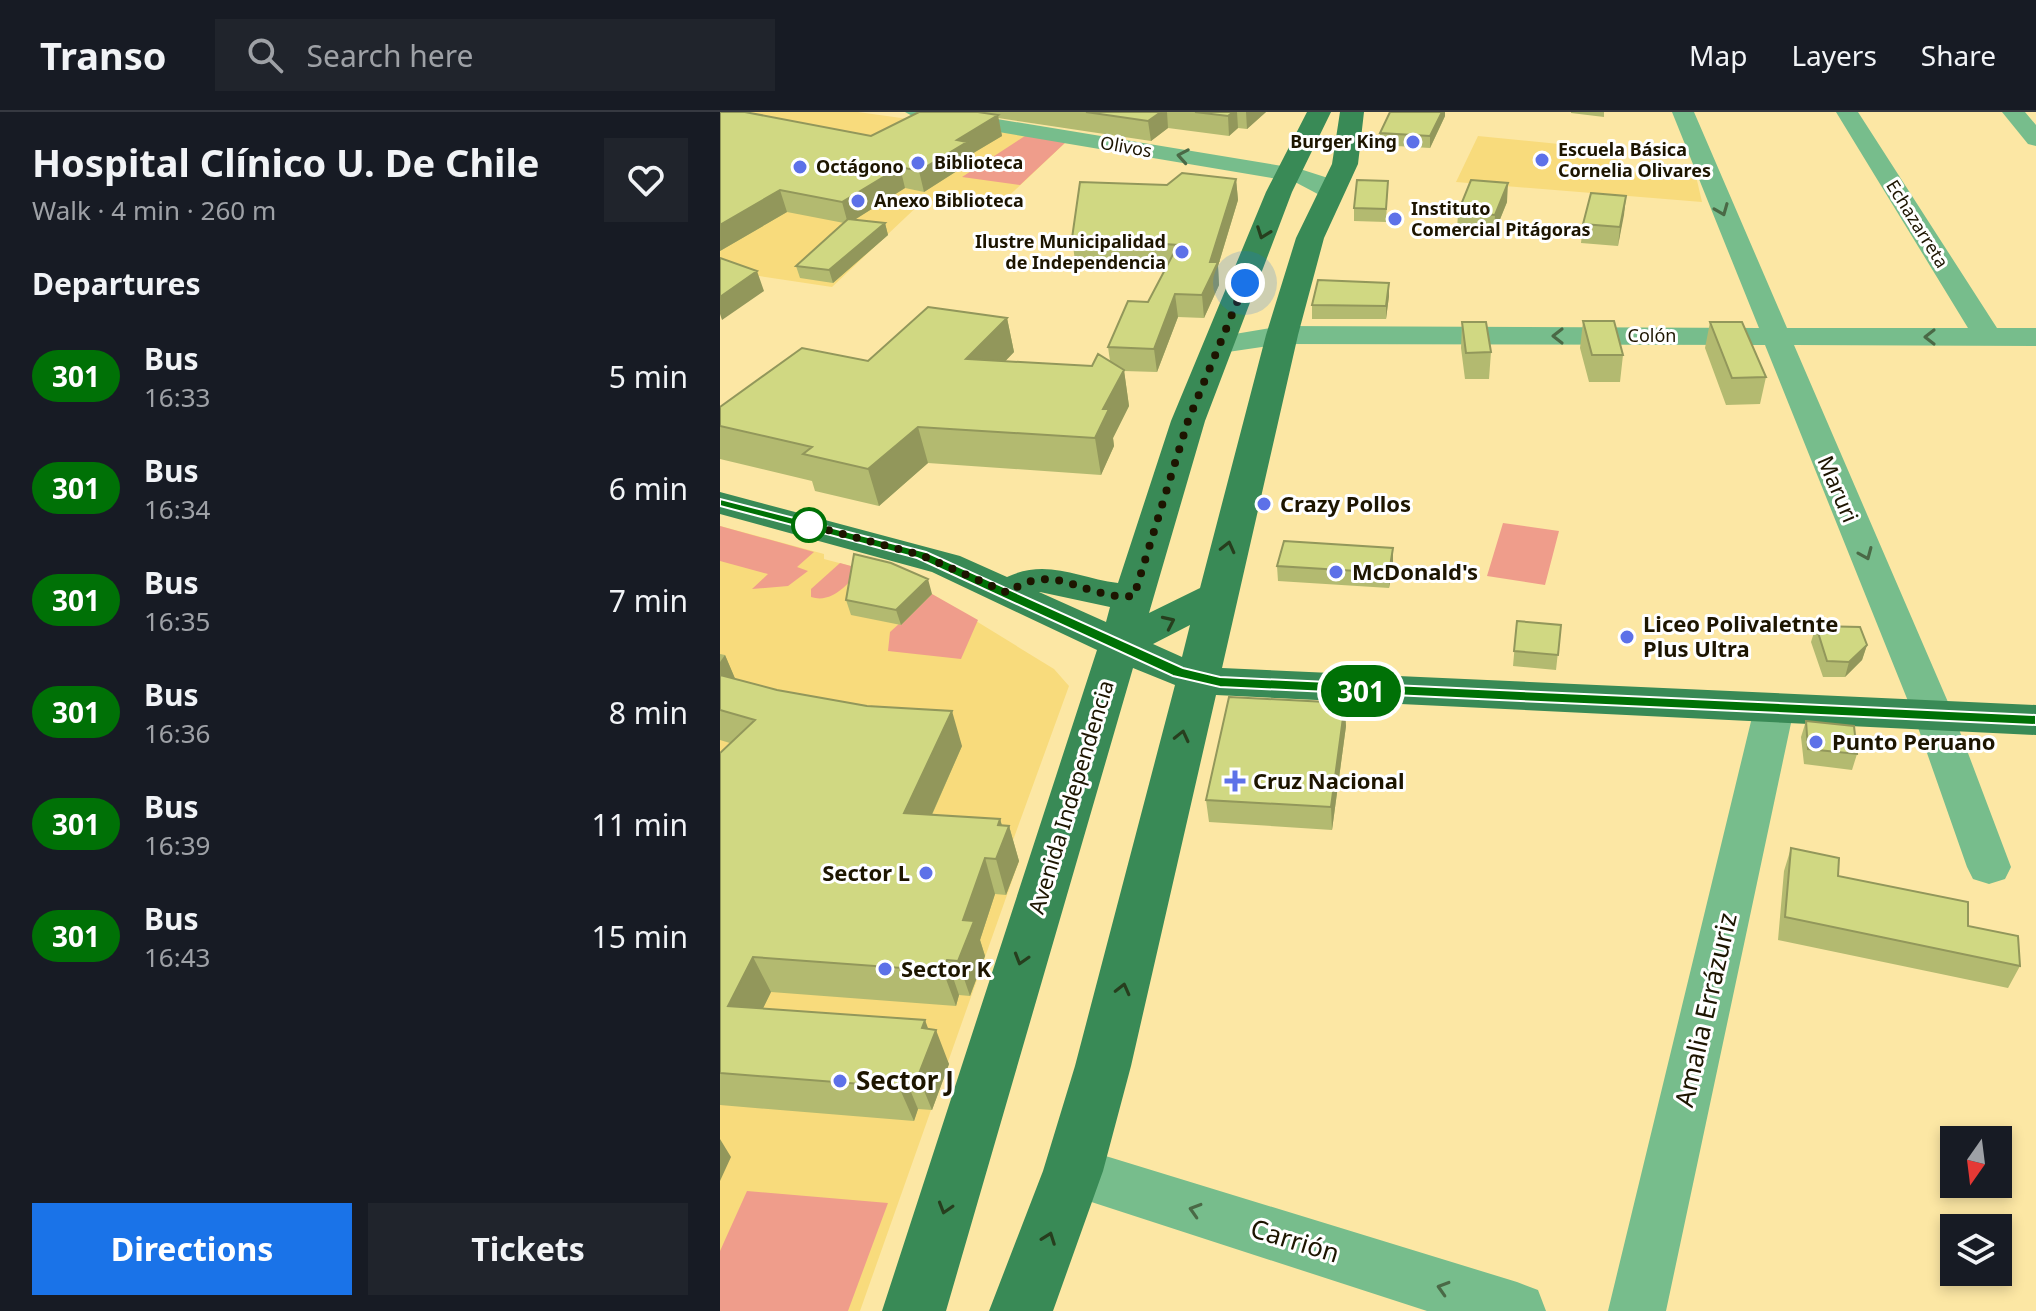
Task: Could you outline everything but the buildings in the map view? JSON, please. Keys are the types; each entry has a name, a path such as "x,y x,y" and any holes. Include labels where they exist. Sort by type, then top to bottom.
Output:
{"main road":[{"name":"Avenida Independencia","path":"914,1311 1188,421 1288,174 1319,112"},
{"path":"1021,1311 1073,1171 1131,959 1196,677 1282,335 1310,238 1348,152 1352,112"},
{"path":"720,503 921,555 1196,677 1337,690 2036,720"},
{"path":"1008,593 1027,581 1044,577 1106,596 1134,596"},
{"path":"1119,644 1178,618 1216,596"}],"street":[{"name":"Olivos","path":"916,112 1288,174 1320,183 1331,194"},
{"name":"Maruri","path":"1683,112 1934,716 1989,867"},
{"name":"Echazarreta","path":"1847,112 1988,337"},
{"path":"2013,112 2036,139"},
{"name":"Colón","path":"1221,344 1282,335 2036,337"},
{"name":"Amalia Errázuriz","path":"1637,1311 1774,709"},
{"name":"Carrión","path":"1073,1171 1517,1311"}],"shaded area":[{"path":"720,112 858,112 1067,141 996,208 924,200 832,287 720,270"},
{"path":"1028,134 1067,141 1020,185 962,177"},
{"name":"Escuela Básica Cornelia Olivares","path":"1478,136 1619,150 1616,170 1696,176 1702,202 1456,182"},
{"path":"1503,523 1559,531 1545,585 1487,576"},
{"path":"720,526 824,554 824,559 896,578 932,594 1054,669 1069,686 1008,854 1019,861 860,1311 720,1311"},
{"path":"720,526 814,552 797,567 808,571 788,586 752,589 768,574 720,561"},
{"path":"840,563 862,569 833,595 811,597 811,589"},
{"path":"932,594 978,620 961,659 888,651 890,632"},
{"path":"747,1191 888,1203 848,1311 720,1311 720,1251"}],"bus line":[{"name":"301","path":"720,503 921,555 985,581 1179,672 1220,682 1337,690 2036,720"}],"place":[{"name":"Burger King","path":"1413,142"},
{"name":"Escuela Básica Cornelia Olivares","path":"1542,160"},
{"name":"Biblioteca","path":"918,163"},
{"name":"Octágono","path":"800,167"},
{"name":"Anexo Biblioteca","path":"858,201"},
{"name":"Instituto Comercial Pitágoras","path":"1395,219"},
{"name":"Ilustre Municipalidad de Independencia","path":"1182,252"},
{"name":"Crazy Pollos","path":"1264,504"},
{"name":"McDonald's","path":"1336,572"},
{"name":"Liceo Polivaletnte Plus Ultra","path":"1627,637"},
{"name":"Punto Peruano","path":"1816,742"},
{"name":"Cruz Nacional","path":"1235,781"},
{"name":"Sector L","path":"926,873"},
{"name":"Sector K","path":"885,969"},
{"name":"Sector J","path":"840,1081"}],"route":[{"path":"809,525 805,524 921,555 1008,593 1027,581 1044,577 1106,596 1134,596 1188,421 1245,283"}]}
